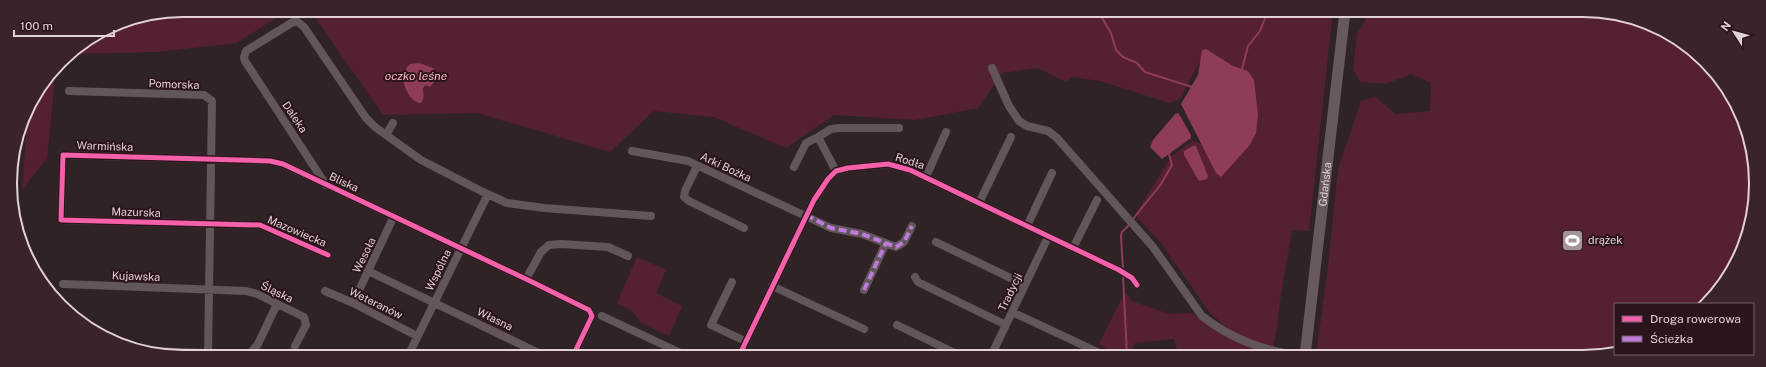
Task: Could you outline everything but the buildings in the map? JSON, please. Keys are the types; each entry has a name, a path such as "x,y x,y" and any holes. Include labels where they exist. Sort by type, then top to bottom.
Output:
{"main road":[{"name":"Gdańska","path":"1306,350 1344,17"}],"street":[{"name":"Daleka","path":"326,185 245,61 245,54 249,48 289,23 293,22 302,24 366,118 386,136"},
{"path":"992,68 1009,106 1019,121 1027,126 1048,131 1057,138 1153,246 1202,316 1211,323 1249,344 1267,350"},
{"name":"Pomorska","path":"70,91 208,96 213,104 208,350"},
{"path":"393,123 386,136 421,160 507,203 525,206 651,216"},
{"path":"794,167 806,144 831,129 899,128"},
{"name":"Rodła","path":"926,177 946,132"},
{"path":"979,204 1011,137"},
{"path":"741,350 806,215 822,186 836,171 818,138"},
{"name":"Arki Bożka","path":"632,152 688,162 806,215 831,228 862,234 886,243"},
{"name":"Warmińska","path":"61,220 63,155 212,159"},
{"name":"Bliska","path":"212,159 270,161 283,164 589,310 592,316 576,350"},
{"path":"300,172 307,168 310,160"},
{"name":"Rodła","path":"836,171 848,168 888,164 898,166 926,177 979,204 1119,270 1132,278 1137,285"},
{"path":"697,166 685,190 684,197 689,201 744,228"},
{"path":"1027,226 1052,173"},
{"name":"Wspólna","path":"411,350 488,194"},
{"path":"1073,248 1097,200"},
{"name":"Wesoła","path":"352,303 394,216"},
{"name":"Mazurska","path":"61,220 210,224"},
{"name":"Mazowiecka","path":"210,224 266,227 328,255"},
{"path":"864,290 886,243 896,247 901,246 912,226"},
{"name":"Tradycji","path":"995,350 1048,237"},
{"path":"936,242 1025,285"},
{"path":"526,279 541,252 549,245 608,247 628,256"},
{"name":"Własna","path":"368,271 533,350"},
{"path":"914,277 918,282 1006,325"},
{"path":"732,282 711,325 745,341"},
{"name":"Kujawska","path":"63,284 209,289"},
{"path":"772,286 864,329"},
{"name":"Śląska","path":"209,289 246,291 304,317 306,320 306,325 295,346"},
{"name":"Weteranów","path":"325,291 417,336"},
{"path":"253,350 258,344 277,304"},
{"path":"1012,312 1093,350"},
{"path":"602,316 674,350"},
{"path":"897,325 949,350"}],"shaded area":[{"path":"173,17 277,17 237,43 157,52 79,54 110,34 151,20"},
{"path":"315,17 1332,17 1309,231 1292,230 1273,347 1238,337 1210,313 1161,243 1135,215 1171,157 1192,141 1200,143 1220,172 1202,58 1179,100 1169,103 1100,81 1071,77 1066,82 1038,68 1002,73 978,108 915,120 834,115 786,148 714,117 654,111 610,152 477,113 383,115"},
{"path":"1367,17 1593,17 1615,20 1636,26 1666,39 1692,58 1715,82 1732,110 1746,151 1749,173 1748,205 1740,237 1727,267 1715,285 1698,303 1614,303 1614,347 1593,350 1318,350 1317,347 1328,266 1338,169 1361,101 1375,97 1396,114 1430,111 1431,83 1411,74 1386,84 1360,82 1353,69 1357,34"},
{"path":"55,77 47,158 22,190 27,129 39,100"},
{"path":"637,257 666,270 656,293 682,306 669,336 641,323 631,310 617,303"},
{"path":"1125,292 1132,301 1169,314 1192,313 1207,324 1248,346 1260,350 1177,350 1174,339 1135,343 1132,350 1110,350 1099,344"}],"water":[{"path":"1206,49 1233,66 1248,71 1254,80 1258,115 1256,133 1249,146 1221,177 1216,173 1181,104 1198,75 1202,50"},
{"name":"oczko leśne","path":"419,63 433,68 438,77 430,87 426,85 423,88 421,103 411,98 403,78 405,70 410,64"},
{"path":"1176,113 1179,114 1191,135 1191,138 1162,159 1150,147 1153,140"},
{"path":"1196,146 1208,176 1207,179 1199,181 1184,155 1184,151"}],"waterway":[{"path":"1102,17 1111,33 1116,50 1123,57 1137,63 1145,72 1192,87"},
{"path":"1242,69 1248,46 1260,31 1266,17"},
{"path":"1133,219 1161,184 1172,165 1169,154"},
{"path":"1123,269 1121,236 1122,232 1129,225"},
{"path":"1123,276 1127,350"}],"marked path":[{"path":"806,215 831,228 862,234 896,247 904,242 912,226"},
{"path":"864,290 886,243"}],"cycle path":[{"path":"328,255 260,225 61,220 63,155 270,161 283,164 589,310 592,316 576,350"},
{"path":"742,350 814,200 828,179 836,171 848,168 888,164 910,170 1119,270 1132,278 1137,285"}],"place":[{"name":"drążek","path":"1573,240"}]}
